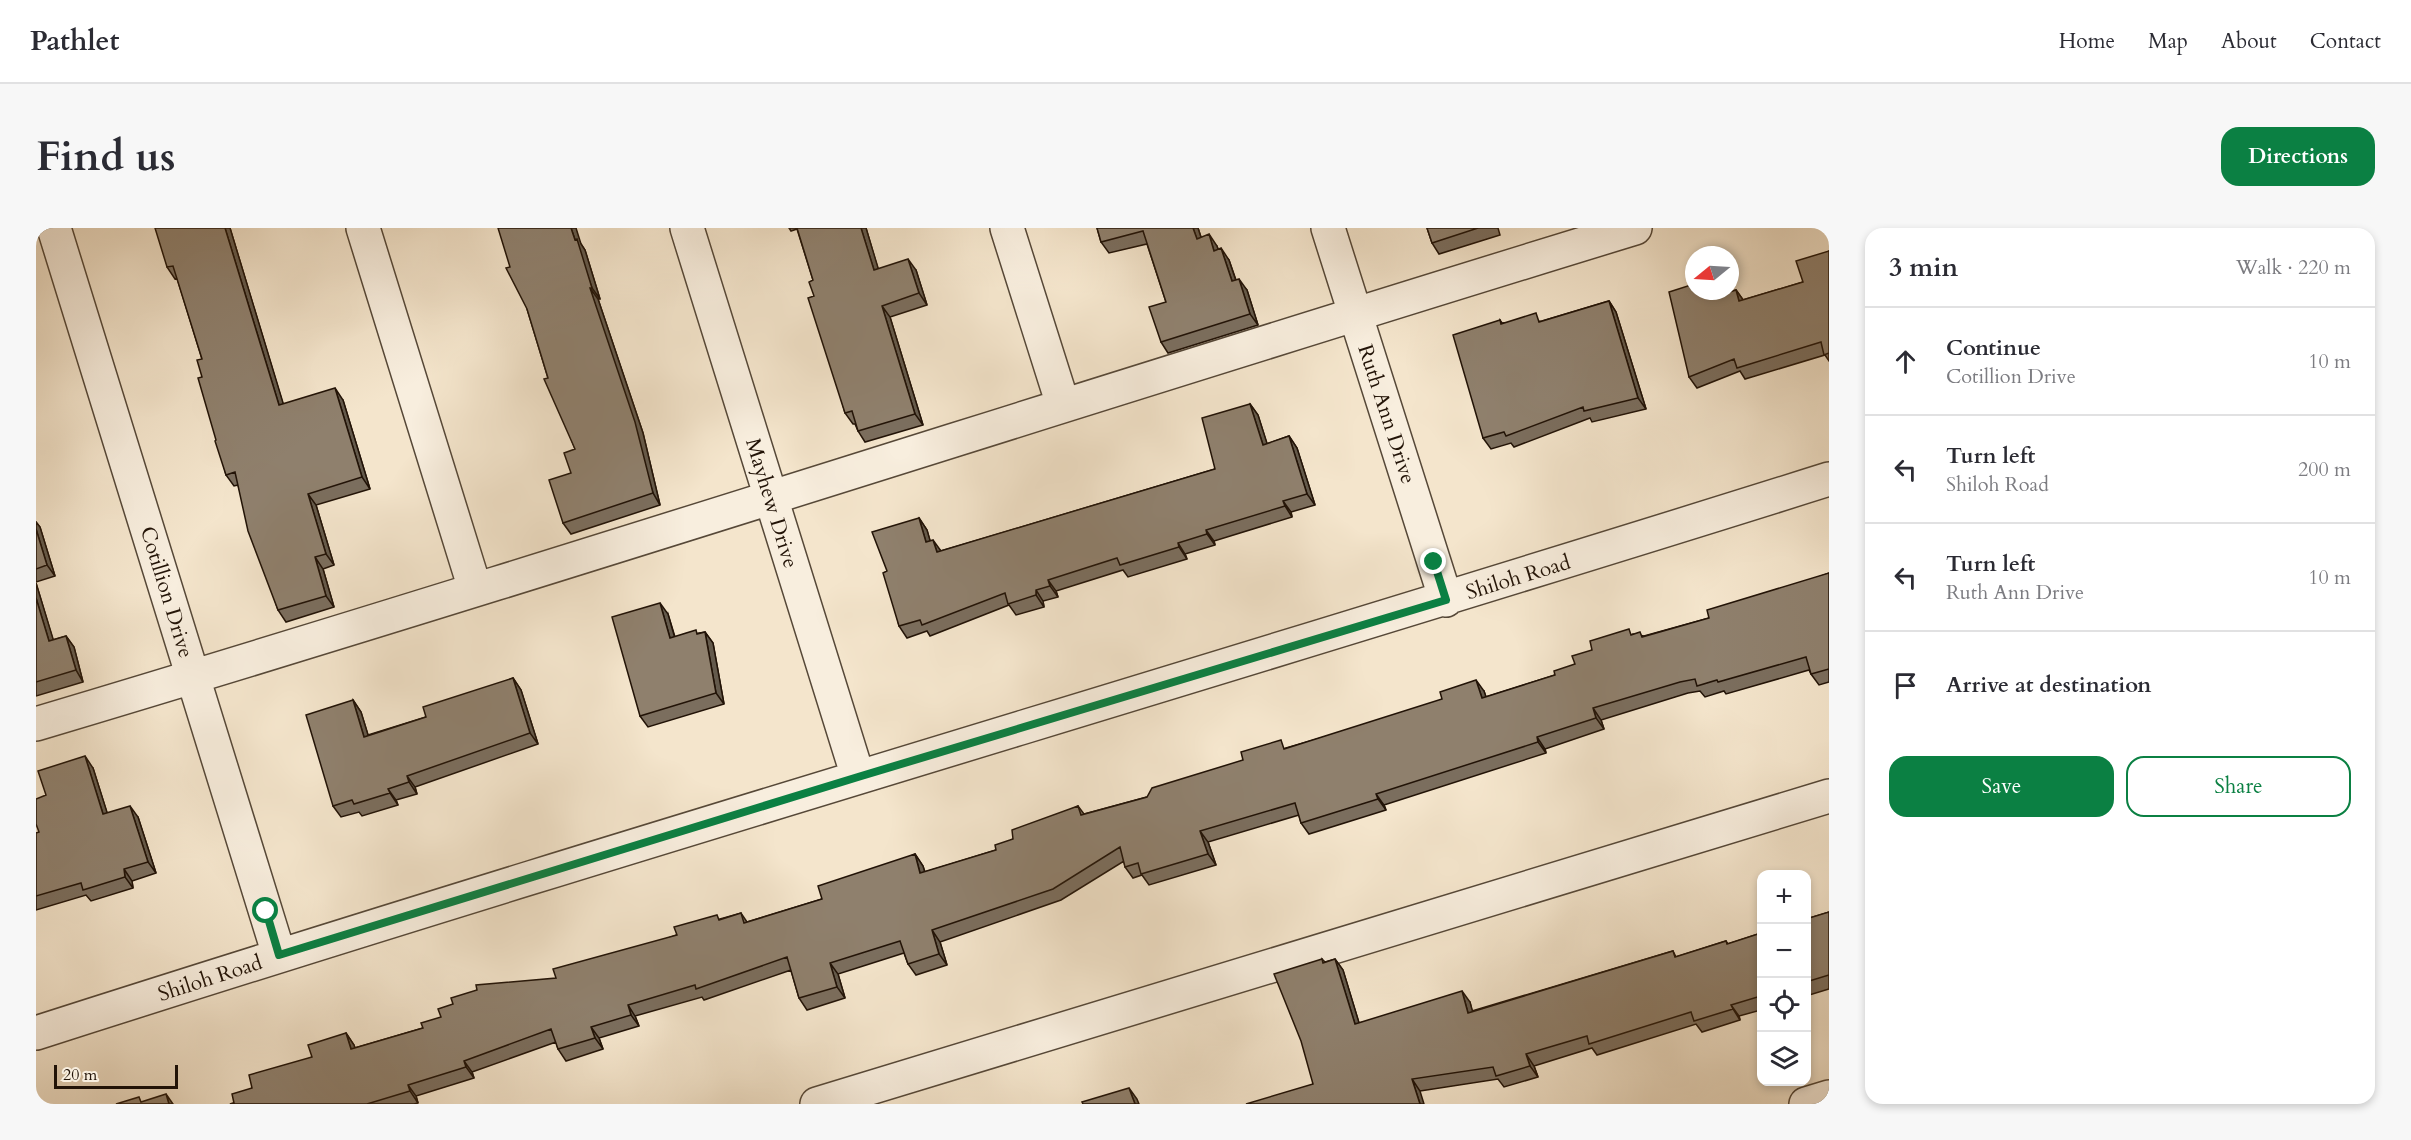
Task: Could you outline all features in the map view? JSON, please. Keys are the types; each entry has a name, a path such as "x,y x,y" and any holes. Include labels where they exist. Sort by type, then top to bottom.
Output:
{"street":[{"name":"Cotillion Drive","path":"54,228 279,955"},
{"path":"363,228 475,589"},
{"name":"Mayhew Drive","path":"687,228 858,777"},
{"path":"1007,228 1063,405"},
{"name":"Ruth Ann Drive","path":"1328,228 1446,600"},
{"path":"36,724 771,499 1063,405 1635,228"},
{"name":"Shiloh Road","path":"36,1033 279,955 1446,600 1829,479"},
{"path":"818,1104 1829,796"},
{"path":"1806,1104 1829,1097"}],"building":[{"path":"155,228 225,228 279,405 335,388 362,477 308,494 326,554 315,557 326,596 278,610 248,531 235,472 226,475 215,441 198,378 202,377 197,360 202,359 173,266 167,267"},
{"path":"498,228 571,228 575,240 577,239 592,288 590,288 635,422 653,493 563,523 549,480 571,473 564,453 575,449 544,379 548,378 527,309 506,268 510,267"},
{"path":"797,228 861,228 874,270 908,259 919,293 882,306 915,414 858,431 852,411 845,413 808,298 814,296 809,282 813,280"},
{"path":"1097,228 1193,228 1197,239 1209,234 1214,251 1221,248 1232,281 1239,279 1250,314 1161,342 1149,307 1166,302 1143,231 1101,242"},
{"path":"1427,228 1478,228 1432,243"},
{"path":"1829,251 1829,353 1824,355 1821,342 1737,368 1734,359 1689,377 1669,292 1685,287 1685,300 1739,301 1803,282 1796,261"},
{"path":"1609,301 1638,398 1584,411 1583,407 1506,436 1504,432 1483,438 1453,335 1500,320 1501,324 1536,313 1539,322"},
{"path":"1250,404 1263,445 1289,436 1307,494 1283,501 1285,506 1206,530 1207,534 1178,543 1179,547 1120,565 1117,558 1048,580 1050,586 1036,590 1036,595 1008,604 1005,593 922,625 920,620 899,626 883,573 887,571 872,532 919,518 926,542 933,540 937,552 1215,469 1202,418"},
{"path":"36,529 47,565 36,569"},
{"path":"1829,573 1829,669 1811,674 1806,657 1718,682 1717,680 1697,686 1695,679 1680,682 1593,708 1596,718 1537,737 1538,742 1376,794 1378,799 1301,823 1295,803 1200,831 1208,854 1141,874 1138,863 1125,867 1120,847 1053,889 932,930 939,954 908,964 900,941 830,963 837,987 799,998 787,957 696,989 695,985 628,1005 631,1015 591,1027 595,1038 558,1049 551,1029 464,1061 466,1067 408,1085 410,1091 367,1104 230,1104 234,1103 232,1094 252,1088 249,1075 312,1057 308,1045 346,1033 351,1049 423,1028 421,1023 441,1017 438,1009 453,1004 451,998 477,990 476,985 556,978 553,969 677,935 674,927 717,915 719,920 741,913 744,923 822,899 818,886 915,854 920,873 996,850 995,845 1013,839 1012,830 1078,806 1081,815 1147,797 1152,788 1243,760 1241,752 1281,740 1284,749 1442,699 1440,692 1476,680 1482,698 1555,675 1554,671 1575,664 1572,656 1592,650 1590,641 1629,629 1631,635 1640,632 1642,637 1709,618 1707,610"},
{"path":"36,598 49,641 66,636 76,670 36,682"},
{"path":"660,603 670,638 696,630 697,634 705,632 716,693 640,716 612,617"},
{"path":"513,678 530,733 407,776 409,782 388,789 390,793 354,804 352,800 333,806 306,715 353,700 364,737 426,717 423,707"},
{"path":"85,756 103,814 130,806 148,862 124,869 125,877 83,890 81,883 36,896 36,833 39,832 36,824 36,799 46,795 38,771"},
{"path":"1829,912 1829,975 1811,980 1811,924 1811,917"},
{"path":"1757,934 1757,997 1731,1005 1733,1009 1694,1021 1691,1012 1589,1044 1587,1036 1526,1054 1530,1066 1496,1076 1493,1067 1412,1079 1420,1104 1246,1104 1313,1084 1301,1041 1274,974 1322,959 1323,963 1335,959 1355,1024 1462,991 1468,1013 1673,951 1675,957 1726,941 1727,944"},
{"path":"1129,1088 1135,1104 1083,1104 1082,1102"},
{"path":"166,1094 169,1104 116,1104 139,1097 141,1102"}],"route":[{"path":"266,911 279,955 1446,600 1434,562"}]}
